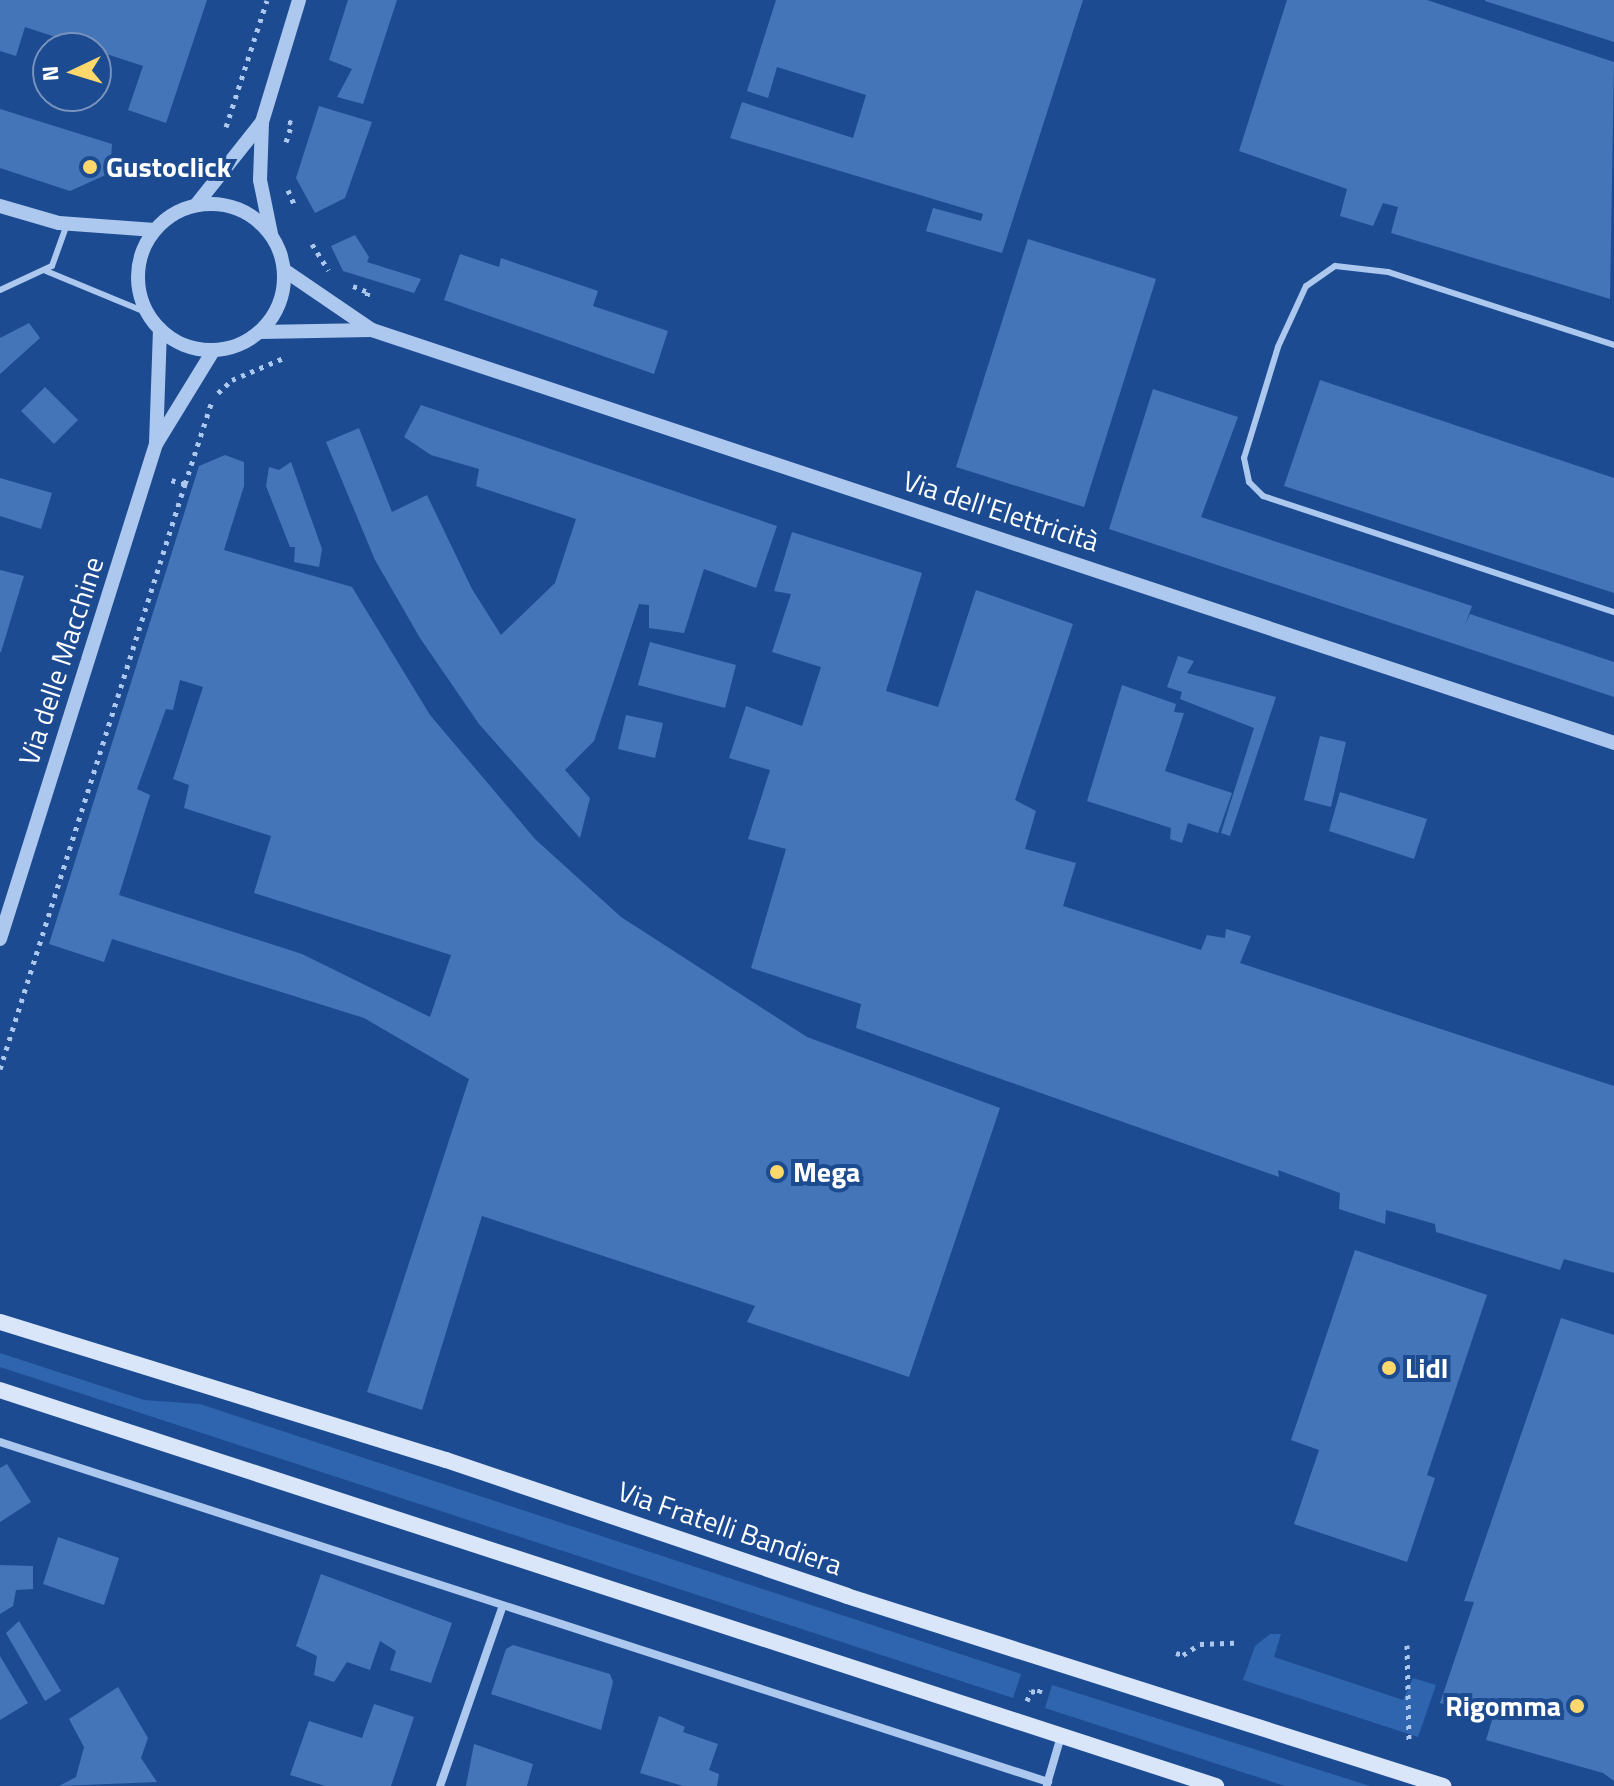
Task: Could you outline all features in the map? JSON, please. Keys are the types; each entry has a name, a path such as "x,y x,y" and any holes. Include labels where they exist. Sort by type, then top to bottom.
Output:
{"main road":[{"name":"Via Fratelli Bandiera","path":"0,1322 446,1460 847,1596 1443,1786"},
{"path":"0,1390 1216,1786"}],"street":[{"path":"271,235 235,207 196,205 178,211 155,230 140,255 137,279 148,313 160,329 191,349 213,351 235,348 260,332 281,302 284,270 271,235 260,180 262,122 299,0"},
{"path":"196,205 262,122"},
{"path":"0,206 67,224 155,230"},
{"name":"Via dell'Elettricità","path":"284,270 372,330 1614,743"},
{"name":"Via delle Macchine","path":"156,444 160,329"},
{"name":"Via dell'Elettricità","path":"260,332 372,330"},
{"name":"Via delle Macchine","path":"0,939 156,444 213,351"},
{"path":"0,1442 1047,1784 1062,1735"},
{"path":"440,1786 502,1608"}],"lane":[{"path":"0,290 46,271 55,261 67,224"},
{"path":"1614,345 1388,272 1335,266 1306,286 1278,347 1244,458 1249,482 1263,496 1614,612"},
{"path":"46,271 148,313"}],"path":[{"path":"223,133 267,0"},
{"path":"161,172 184,174 202,163"},
{"path":"0,1069 207,413 221,389 291,355"},
{"path":"166,479 185,484"},
{"path":"1176,1653 1183,1655 1200,1644 1234,1643"},
{"path":"1407,1645 1409,1740"},
{"path":"1027,1702 1031,1691 1039,1693 1044,1679"}],"shaded area":[{"path":"0,1353 144,1400 200,1404 1021,1674 1013,1698 0,1367"},
{"path":"1270,1634 1281,1634 1274,1657 1403,1700 1413,1678 1436,1685 1418,1737 1243,1680 1255,1646"},
{"path":"1052,1685 1370,1786 1285,1786 1045,1708"}],"building":[{"path":"0,0 207,0 166,123 128,110 143,66 112,56 112,32 40,32 25,27 16,56 0,51"},
{"path":"348,0 397,0 363,104 337,97 352,69 329,60"},
{"path":"776,0 1083,0 1002,253 926,231 933,208 981,221 983,214 730,138 742,102 853,138 866,95 777,67 768,98 747,91"},
{"path":"1287,0 1427,0 1614,62 1610,299 1391,233 1398,207 1383,203 1373,226 1340,216 1347,189 1239,151"},
{"path":"1614,0 1614,42 1485,1"},
{"path":"319,106 372,122 345,198 315,213 296,178"},
{"path":"0,109 112,144 110,173 70,191 0,168"},
{"path":"355,235 369,257 367,262 421,279 414,293 343,271 331,246"},
{"path":"1028,239 1156,279 1084,507 956,467"},
{"path":"460,254 499,267 501,258 598,291 593,306 668,331 654,374 444,300"},
{"path":"29,323 40,338 0,374 0,338"},
{"path":"1320,380 1614,478 1614,593 1284,486"},
{"path":"45,387 78,420 54,444 21,411"},
{"path":"1153,389 1238,417 1201,517 1472,606 1465,625 1470,614 1614,662 1614,697 1109,529"},
{"path":"421,405 777,526 756,588 704,569 684,633 649,628 649,605 639,604 594,741 565,770 590,798 580,838 479,724 420,638 375,560 326,442 359,428 392,512 427,495 472,589 501,635 555,583 576,519 476,486 479,469 431,455 404,437"},
{"path":"225,455 244,462 244,486 224,550 352,587 430,715 535,839 621,917 807,1037 1000,1108 909,1377 747,1322 755,1306 482,1216 422,1410 367,1392 469,1079 364,1018 112,939 104,962 49,944 199,466","holes":["180,680 203,687 173,779 189,785 184,808 271,836 254,893 451,955 430,1017 302,954 119,895 150,795 137,789 166,709 173,710"]},
{"path":"291,462 322,549 319,567 294,562 295,547 290,547 266,486 269,467 279,470"},
{"path":"0,478 52,493 41,529 0,516"},
{"path":"792,532 922,573 886,691 938,707 976,590 1073,624 1015,800 1036,811 1025,849 1076,863 1063,906 1201,950 1207,935 1225,938 1226,929 1251,936 1240,963 1614,1086 1614,1273 1564,1259 1560,1270 1436,1232 1435,1224 1386,1210 1385,1224 1339,1209 1340,1193 1278,1170 1279,1177 856,1028 861,1004 751,968 786,849 748,839 770,770 729,758 746,706 802,726 821,667 772,652 791,594 774,591"},
{"path":"0,570 24,576 1,652 0,652"},
{"path":"650,642 736,665 725,708 638,685"},
{"path":"1178,656 1194,661 1187,673 1276,697 1230,836 1221,833 1254,728 1180,699 1182,692 1167,687"},
{"path":"1122,685 1176,704 1174,712 1184,713 1165,771 1232,793 1218,833 1188,823 1182,843 1170,839 1171,828 1087,801"},
{"path":"626,715 663,723 655,758 618,749"},
{"path":"1320,736 1346,742 1331,807 1304,800"},
{"path":"1340,792 1427,819 1414,859 1329,831"},
{"name":"Lidl","path":"1355,1250 1487,1295 1427,1475 1435,1478 1407,1562 1294,1524 1319,1450 1291,1440"},
{"path":"1561,1318 1614,1335 1614,1781 1603,1773 1486,1740 1492,1720 1440,1703 1474,1602 1464,1601"},
{"path":"7,1464 31,1502 0,1522 0,1468"},
{"path":"58,1537 119,1558 104,1605 43,1584"},
{"path":"0,1565 33,1566 33,1589 16,1590 13,1606 0,1614"},
{"path":"321,1574 452,1623 431,1683 390,1670 396,1651 380,1641 370,1670 347,1662 334,1682 314,1675 317,1656 296,1646"},
{"path":"19,1621 61,1691 45,1701 6,1633"},
{"path":"513,1645 610,1674 613,1682 601,1730 491,1694 506,1649"},
{"path":"0,1656 28,1703 0,1720"},
{"path":"118,1687 148,1738 141,1758 157,1782 59,1786 76,1777 84,1747 69,1719"},
{"path":"374,1704 414,1717 391,1786 325,1786 290,1775 309,1721 362,1738"},
{"path":"659,1716 685,1727 683,1732 718,1744 709,1770 719,1774 717,1786 683,1786 640,1773"},
{"path":"474,1744 533,1764 527,1786 466,1786"}],"place":[{"name":"Gustoclick","path":"90,167"},
{"name":"Mega","path":"777,1172"},
{"name":"Lidl","path":"1389,1368"},
{"name":"Rigomma","path":"1577,1706"}]}
